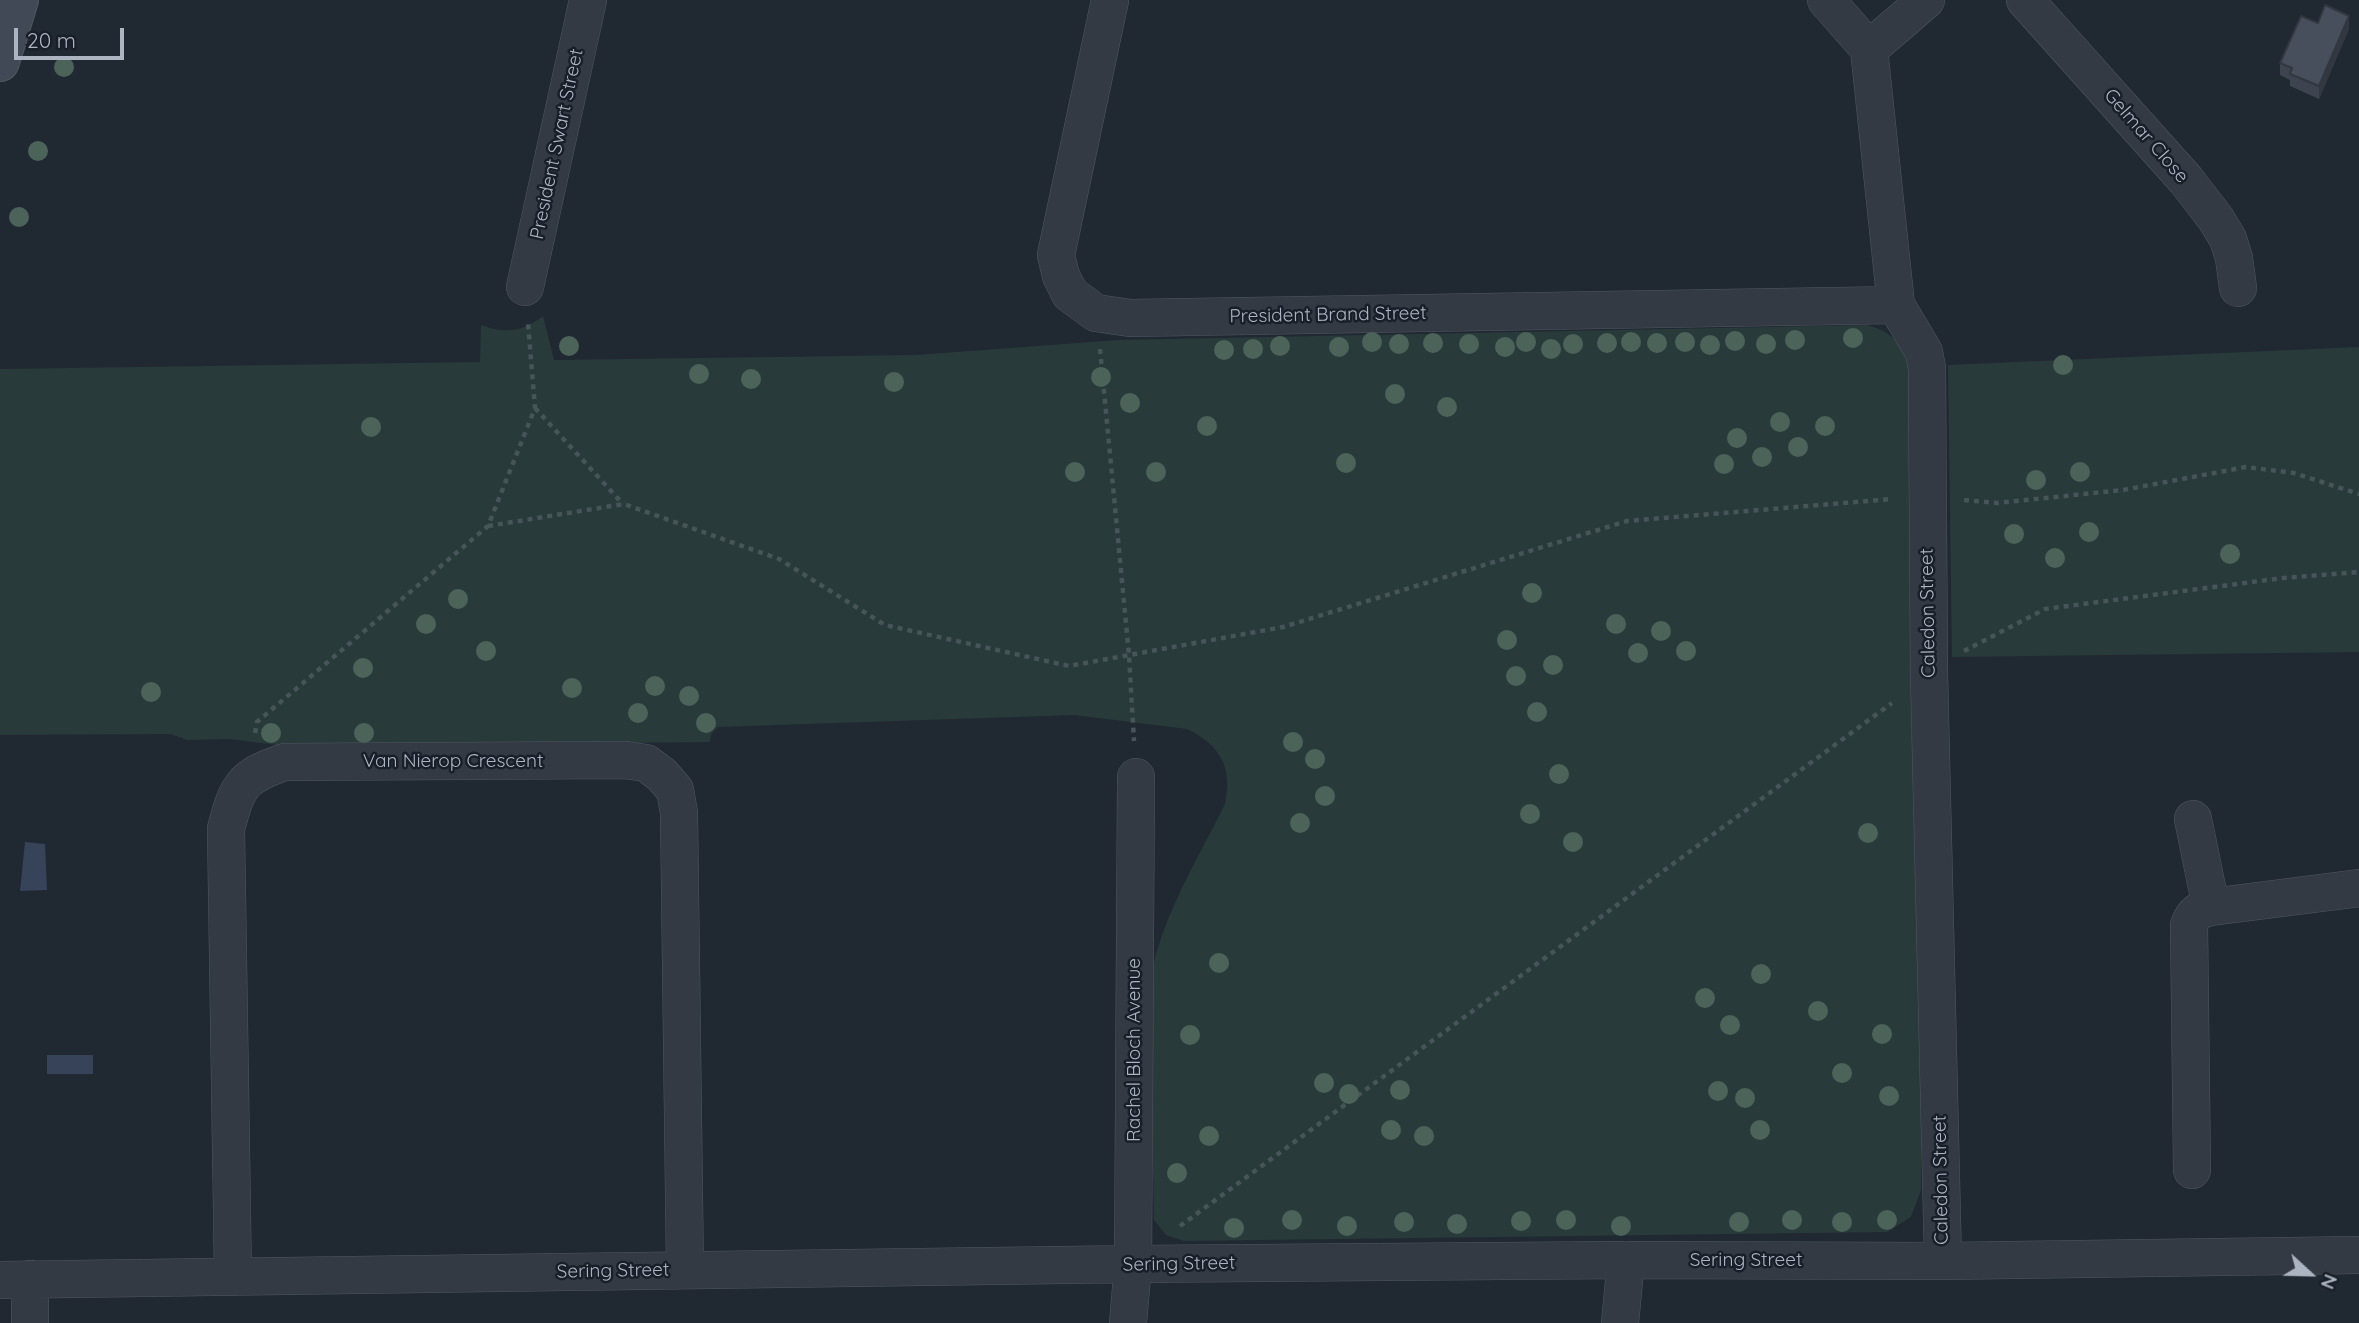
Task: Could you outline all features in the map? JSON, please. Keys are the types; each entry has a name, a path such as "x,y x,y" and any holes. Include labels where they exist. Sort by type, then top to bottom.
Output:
{"street":[{"path":"0,62 19,0"},
{"name":"President Swart Street","path":"525,287 588,0"},
{"path":"1096,313 1070,294 1061,276 1056,255 1110,0"},
{"path":"1826,0 1869,49 1926,0"},
{"name":"Gelmar Close","path":"2025,0 2186,180 2216,219 2231,248 2238,288"},
{"name":"Caledon Street","path":"1869,49 1896,305 1924,352 1927,368 1929,671 1943,1261"},
{"name":"President Brand Street","path":"1096,313 1130,318 1896,305"},
{"name":"Van Nierop Crescent","path":"245,780 263,769 285,762 625,760 646,763 663,775 675,790 679,813 685,1270"},
{"name":"Rachel Bloch Avenue","path":"1128,1323 1133,1264 1136,778"},
{"path":"233,1277 226,829 233,801 245,780"},
{"path":"2193,819 2211,907"},
{"path":"2192,1170 2189,925 2193,916 2199,910 2211,907 2359,888"},
{"name":"Sering Street","path":"15,1280 1133,1264 1626,1260 1943,1261 2359,1255"},
{"path":"1620,1323 1626,1260"},
{"path":"15,1280 30,1323"}],"path":[{"path":"245,780 257,722 488,526 535,408 525,287"},
{"path":"1096,313 1129,655 1136,778"},
{"path":"535,408 624,504 779,559 885,625 1069,666 1283,627 1627,521 1927,496 1997,503 2123,490 2246,467 2294,473 2359,494"},
{"path":"488,526 624,504"},
{"path":"1133,1264 1185,1222 1894,702 1929,671 2045,608 2283,578 2359,572"}],"shaded area":[{"path":"543,316 554,360 916,355 1118,340 1867,325 1890,335 1904,353 1909,370 1921,1017 1921,1190 1911,1217 1887,1232 1184,1241 1166,1235 1154,1220 1149,988 1169,916 1225,804 1227,791 1225,768 1216,750 1187,729 1074,715 718,727 711,734 710,742 292,747 230,739 187,740 171,734 0,735 0,369 480,362 481,325 498,330 513,330"},
{"path":"2359,347 2359,652 1952,657 1948,365"}],"water":[{"path":"25,842 45,844 47,890 20,891"},
{"path":"47,1055 93,1055 93,1074 47,1074"}],"building":[{"path":"2325,5 2349,16 2319,86 2290,74 2292,68 2280,63 2301,16 2318,23"}]}
